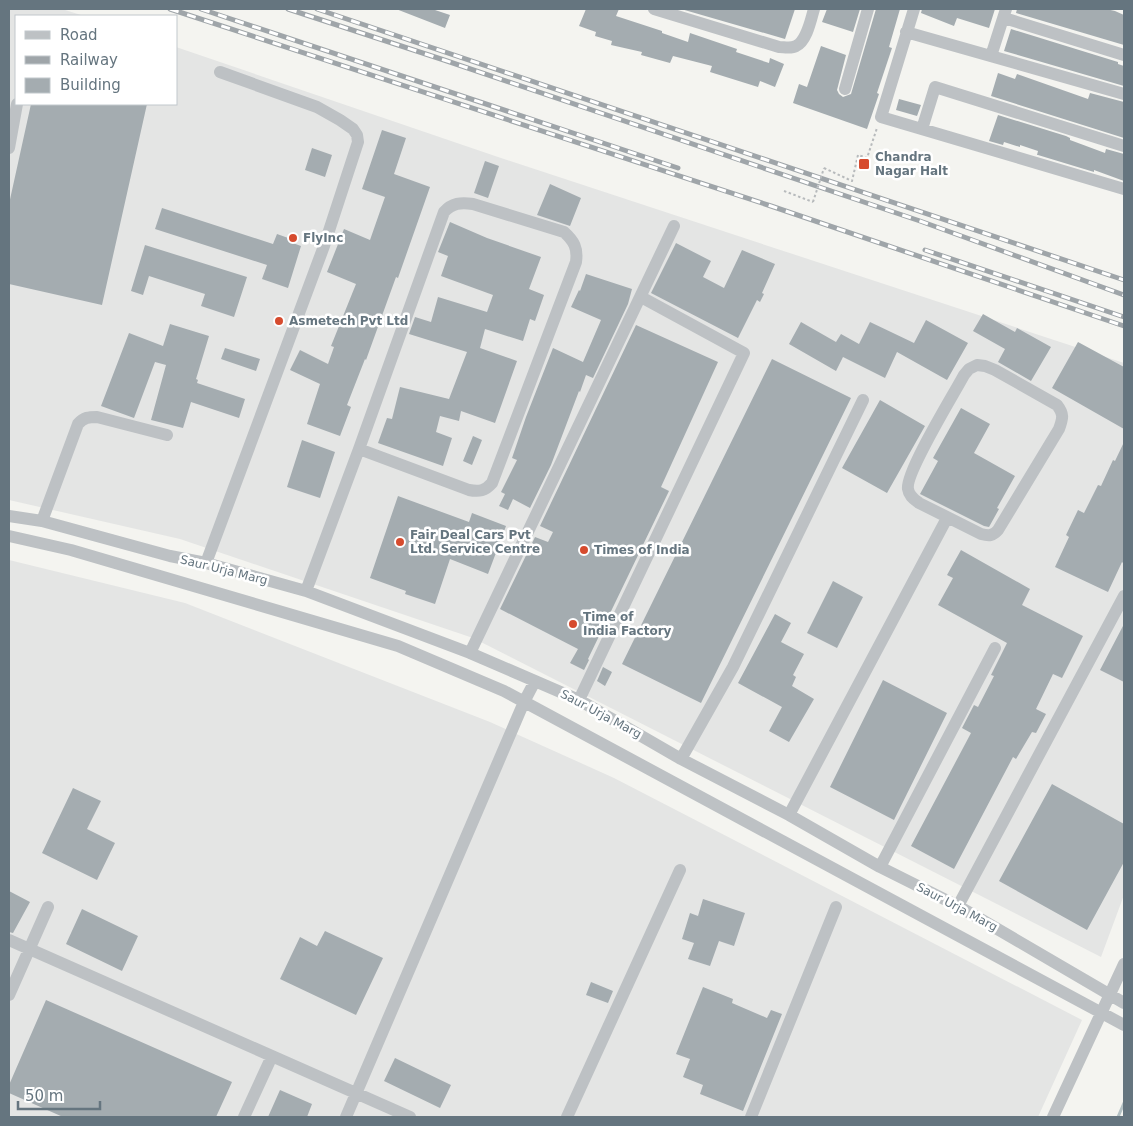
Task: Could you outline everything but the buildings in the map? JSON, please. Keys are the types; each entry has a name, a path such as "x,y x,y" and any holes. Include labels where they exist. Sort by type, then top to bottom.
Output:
{"street":[{"path":"654,9 787,48 796,46 801,42 811,10"},
{"path":"845,89 868,9"},
{"path":"914,9 880,117 1124,189"},
{"path":"991,56 1005,14 1124,55"},
{"path":"906,32 1124,94"},
{"path":"206,563 324,246 358,142 357,135 353,129 317,107 220,72"},
{"path":"922,129 935,87 1124,146"},
{"path":"9,148 17,105"},
{"path":"306,591 444,212 449,207 464,203 473,204 564,232 572,239 577,254 576,262 492,483 486,489 477,492 469,490 359,449"},
{"path":"470,652 674,226"},
{"path":"579,700 744,353 641,297"},
{"path":"977,365 990,368 1057,405 1062,412 1063,418 1059,429 998,530 989,536 947,518 912,497 908,491 908,483 918,458 969,369 977,365"},
{"path":"681,759 733,667 863,400"},
{"path":"42,521 78,424 82,419 87,417 97,418 167,435"},
{"name":"Saur Urja Marg","path":"9,516 42,521 306,591 470,652 579,700 681,759 789,815 880,867 958,906 1124,1003"},
{"path":"789,815 947,518"},
{"name":"Saur Urja Marg","path":"9,536 71,550 398,646 504,691 1124,1025"},
{"path":"958,906 1124,596"},
{"path":"880,867 995,648"},
{"path":"346,1117 524,702 535,681"},
{"path":"568,1117 680,870"},
{"path":"9,995 48,907"},
{"path":"751,1117 836,907"},
{"path":"9,940 410,1117"},
{"path":"1053,1117 1124,964"},
{"path":"244,1117 272,1056"}],"path":[{"path":"784,191 813,202 824,168 852,181 858,154 867,158 880,117"}],"shaded area":[{"path":"9,9 62,9 81,15 15,15 15,105 178,105 178,48 498,157 1124,363 1124,895 1101,957 473,638 180,539 9,500"},
{"path":"9,560 185,603 490,722 614,778 1082,1020 1038,1117 9,1117"}],"waterway":[{"path":"1118,1117 1124,1103"}],"railway":[{"path":"170,9 771,206 1124,326"},
{"path":"201,9 678,168"},
{"path":"288,9 920,221 1124,295"},
{"path":"317,9 1124,280"},
{"path":"925,250 1124,317"}],"place":[{"name":"Chandra Nagar Halt","path":"864,164"},
{"name":"FlyInc","path":"293,238"},
{"name":"Asmetech Pvt Ltd","path":"279,321"},
{"name":"Fair Deal Cars Pvt Ltd. Service Centre","path":"400,542"},
{"name":"Times of India","path":"584,550"},
{"name":"Time of India Factory","path":"573,624"}]}
